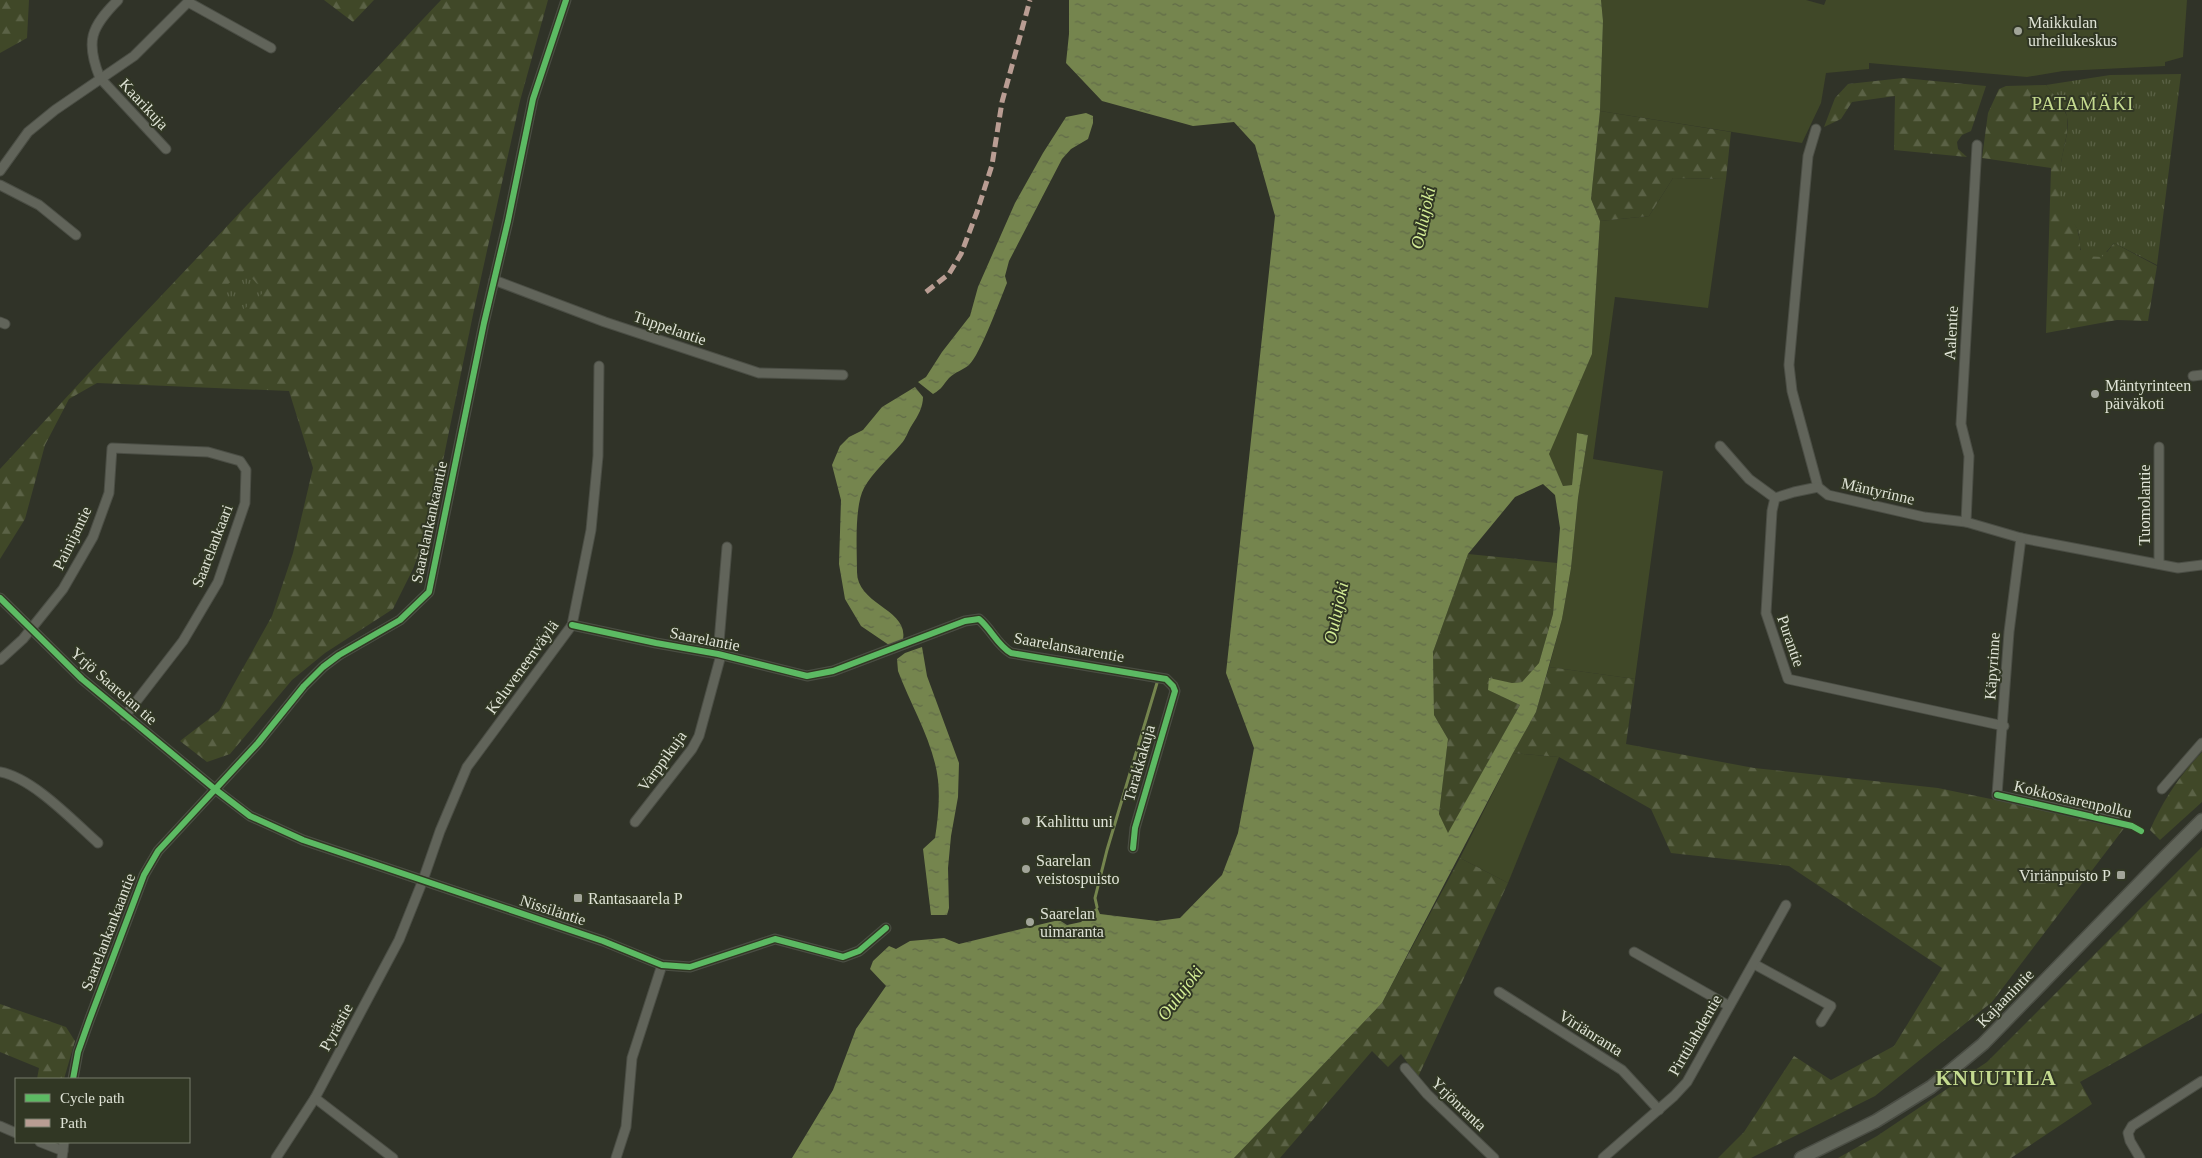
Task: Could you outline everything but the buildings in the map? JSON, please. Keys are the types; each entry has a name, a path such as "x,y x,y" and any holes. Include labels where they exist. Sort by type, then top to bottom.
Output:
{"main road":[{"name":"Kajaanintie","path":"1801,1158 1876,1121 1931,1087 1984,1044 2202,820"}],"street":[{"path":"100,78 92,48 92,38 100,19 118,0"},
{"name":"Saarelankankaantie","path":"73,1078 78,1052 144,875 158,851 216,790 258,743 304,686 323,667 339,655 400,620 429,592 532,99 566,0"},
{"path":"0,171 28,132 55,110 134,56 186,1 271,48"},
{"name":"Kaarikuja","path":"100,78 166,149"},
{"name":"Mäntyrinne","path":"1816,130 1808,156 1789,365 1792,391 1818,487 1828,495 1924,517 1966,522 2021,538 2178,568 2202,565"},
{"name":"Aalentie","path":"1966,522 1969,456 1961,424 1977,145"},
{"path":"0,185 39,205 76,235"},
{"name":"Tuppelantie","path":"494,280 605,322 759,373 844,375"},
{"name":"Keluveneenväylä","path":"423,880 440,831 467,767 572,625 592,530 598,456 599,366"},
{"path":"1720,446 1749,479 1775,498 1818,487"},
{"name":"Tuomolantie","path":"2159,447 2159,564"},
{"name":"Painijantie","path":"0,660 23,639 63,590 93,537 109,493 112,448"},
{"name":"Saarelankaari","path":"112,448 208,452 240,461 246,470 245,503 218,582 183,641 125,716"},
{"name":"Purantie","path":"1775,498 1772,511 1765,603 1766,613 1788,679 2004,726"},
{"name":"Käpyrinne","path":"1997,795 2004,726 2009,632 2021,538"},
{"name":"Varppikuja","path":"635,822 700,736 720,655 727,547"},
{"name":"Yrjö Saarelan tie","path":"0,598 82,679 216,790"},
{"name":"Saarelansaarentie","path":"833,671 965,621 979,619 989,628 1002,648 1011,654 1134,672 1166,679 1173,686"},
{"name":"Saarelantie","path":"572,625 720,655 807,676 833,671"},
{"name":"Tarakkakuja","path":"1133,848 1134,828 1175,691 1173,686"},
{"path":"2162,789 2202,743"},
{"path":"0,772 11,774 26,781 98,843"},
{"name":"Nissiläntie","path":"216,790 250,816 275,829 603,941 662,965 690,967 775,939 843,957 850,952 859,951 886,928"},
{"name":"Kokkosaarenpolku","path":"1997,795 2117,822"},
{"name":"Pyrästie","path":"276,1158 315,1098 399,940 423,880"},
{"name":"Pirttilahdentie","path":"1604,1158 1659,1110 1687,1082 1786,905"},
{"path":"1634,952 1729,1006"},
{"path":"1754,964 1831,1006 1821,1022"},
{"path":"616,1158 626,1127 632,1058 662,965"},
{"name":"Viriänranta","path":"1499,992 1622,1070 1659,1110"},
{"name":"Yrjönranta","path":"1405,1068 1427,1094 1494,1158"},
{"path":"2140,1158 2130,1141 2128,1133 2132,1126 2202,1081"},
{"path":"315,1098 394,1158"},
{"path":"0,1126 15,1133"},
{"path":"43,1143 63,1150"}],"green space":[{"path":"0,0 29,0 27,38 0,53"},
{"path":"324,0 374,0 353,22"},
{"path":"441,0 548,0 520,101 475,305 430,524 413,569 393,609 325,653 292,680 230,754 207,762 180,741 219,711 272,616 293,553 313,468 289,391 97,383 69,399 45,445 25,519 0,559 0,469"},
{"path":"1601,0 1806,0 1824,5 1826,0 2187,0 2183,57 2165,62 2165,66 2063,71 2027,77 1869,63 1869,69 1826,73 1821,103 1802,143 1600,111 1603,21"},
{"path":"2181,74 2157,265 2114,243 2102,257 2084,256 2081,251 2078,231 2063,210 2060,202 2061,163 2068,125 2066,113 2060,102 2046,85 2110,75"},
{"path":"1903,78 1986,86 1971,131 1962,135 1957,142 1958,149 1967,157 1894,150 1895,96 1852,102 1841,119 1824,127 1835,98 1848,84"},
{"path":"2046,85 2059,101 2067,116 2067,133 2061,162 2060,201 2077,228 2080,250 2107,252 2114,243 2157,266 2148,321 2117,320 2046,333 2051,168 1982,158 1988,113 1999,89 2006,86"},
{"path":"1600,111 1731,132 1726,179 1673,178 1649,216 1600,221 1591,199"},
{"path":"1673,178 1726,179 1708,308 1615,297 1593,459 1663,471 1635,679 1549,667 1562,619 1571,568 1578,498 1588,435 1577,434 1572,485 1563,486 1548,454 1592,354 1600,221 1649,216"},
{"path":"245,270 264,292 241,312 221,290"},
{"path":"1468,554 1557,563 1553,614 1539,663 1522,682 1512,683 1490,679 1488,690 1520,705 1448,834 1439,814 1448,739 1434,715 1433,652"},
{"path":"1549,667 1635,679 1626,744 1754,768 1938,788 2125,827 1992,1002 1875,1096 1751,1158 1718,1158 1744,1132 1794,1056 1831,1080 1894,1046 1942,968 1789,866 1671,853 1651,809 1559,757 1513,753 1536,712"},
{"path":"2202,752 2202,802 2160,840 2150,830 2155,819 2173,788"},
{"path":"1513,753 1559,757 1508,883 1460,858"},
{"path":"2202,847 2202,1013 2080,1082 2092,1104 2011,1158 1838,1158 1877,1136 1987,1062"},
{"path":"1460,858 1508,883 1418,1077 1401,1054 1388,1067 1372,1051 1280,1158 1234,1158 1382,1003"},
{"path":"0,1004 66,1027 75,1041 64,1078 37,1078 39,1068 0,1052"}],"water":[{"name":"Oulujoki","path":"1069,0 1601,0 1603,21 1600,111 1591,199 1600,221 1592,354 1549,454 1563,486 1572,485 1577,433 1588,435 1578,498 1571,568 1562,619 1536,712 1382,1003 1234,1158 792,1158 833,1090 856,1029 886,986 870,969 873,961 889,946 896,949 910,941 944,938 959,944 1059,920 1067,925 1081,922 1097,907 1100,914 1157,921 1180,918 1222,875 1238,833 1254,748 1226,673 1275,216 1255,145 1234,122 1193,126 1102,101 1066,63 1069,34","holes":["1543,484 1555,495 1560,528 1553,614 1539,663 1522,682 1512,683 1489,678 1488,690 1520,705 1448,833 1439,814 1448,739 1434,715 1433,652 1468,554 1515,497"]},
{"path":"1086,113 1093,116 1088,139 1071,149 1062,159 1009,261 1005,276 1007,283 979,350 969,365 951,376 933,394 918,382 926,377 942,352 970,316 978,287 1015,203 1066,117"},
{"path":"915,387 923,397 920,411 903,442 876,471 864,488 857,517 857,571 859,583 865,592 899,622 903,632 902,643 889,645 861,626 845,599 839,564 841,500 832,465 840,446 849,437 863,430 882,407"},
{"path":"922,647 927,676 959,763 958,797 948,868 949,908 947,915 931,915 923,849 935,838 939,794 936,766 927,738 898,671 897,659 905,653"}],"waterway":[{"path":"1097,907 1095,898 1107,850 1157,683"}],"marked path":[{"path":"926,292 949,274 961,254 977,212 992,165 1002,102 1030,0"}],"cycle path":[{"path":"73,1078 78,1052 89,1021 144,875 158,851 258,743 304,686 323,667 339,655 400,620 429,592 484,323 508,221 533,99 566,0"},
{"path":"0,598 82,679 216,790 250,816 303,840 603,941 662,965 690,967 775,939 843,957 859,951 886,928"},
{"path":"572,625 718,654 807,676 833,671 965,621 979,619 1002,646 1011,653 1166,679 1175,691 1135,828 1133,848"},
{"path":"1997,795 2132,826 2141,831"}],"place":[{"name":"Maikkulan urheilukeskus","path":"2018,31"},
{"name":"Mäntyrinteen päiväkoti","path":"2095,394"},
{"name":"Kahlittu uni","path":"1026,821"},
{"name":"Saarelan veistospuisto","path":"1026,869"},
{"name":"Viriänpuisto P","path":"2121,875"},
{"name":"Rantasaarela P","path":"578,898"},
{"name":"Saarelan uimaranta","path":"1030,922"}],"district":[{"name":"PATAMÄKI","path":"2083,103"},
{"name":"KNUUTILA","path":"1996,1078"}]}
